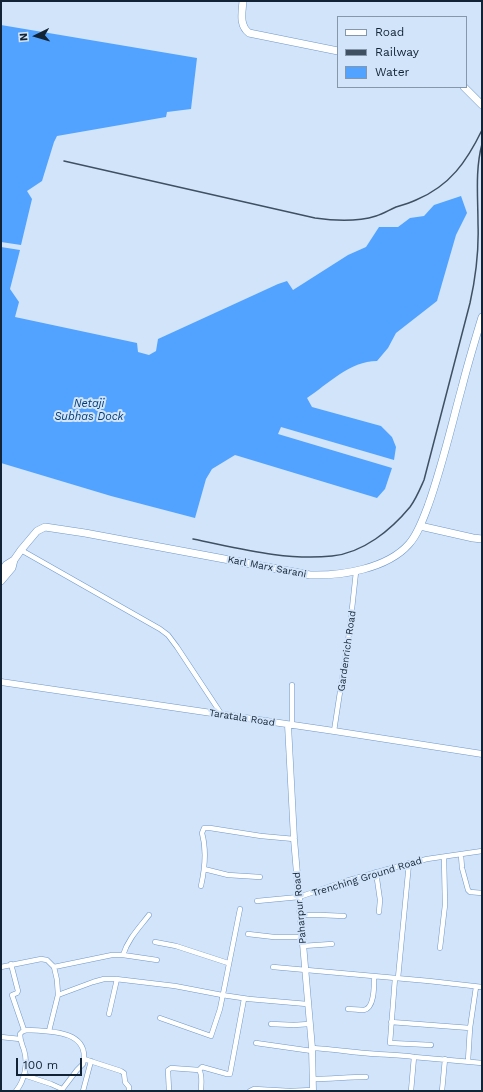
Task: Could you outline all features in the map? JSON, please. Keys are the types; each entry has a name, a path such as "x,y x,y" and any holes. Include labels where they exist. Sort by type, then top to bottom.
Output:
{"main road":[{"path":"243,1 242,25 244,30 249,33 337,51"},
{"path":"465,88 482,105"},
{"name":"Karl Marx Sarani","path":"1,572 14,560 37,531 45,527 58,528 296,573 329,575 356,572 397,554 409,544 420,526 436,486 482,316"},
{"path":"420,526 482,539"},
{"path":"461,535 482,534"},
{"name":"Karl Marx Sarani","path":"1,581 12,568 14,560"}],"street":[{"path":"21,550 164,632 177,648 222,715"},
{"name":"Gardenrich Road","path":"334,731 350,628 356,572"},
{"name":"Taratala Road","path":"1,682 482,754"},
{"path":"290,725 292,685"},
{"name":"Paharpur Road","path":"290,725 294,839 312,1050 313,1090"},
{"path":"201,886 204,869 205,844 202,830 206,828 294,839"},
{"name":"Trenching Ground Road","path":"257,901 299,897 409,863 482,851"},
{"path":"461,855 468,890 482,893"},
{"path":"440,948 445,905 444,857"},
{"path":"409,863 391,1022 390,1043 431,1045"},
{"path":"204,869 228,875 260,877"},
{"path":"376,872 380,900 379,912"},
{"path":"160,1018 211,1036 220,1010 228,963 240,909"},
{"path":"123,955 126,945 149,915"},
{"path":"300,915 344,916"},
{"path":"248,934 274,937 302,937"},
{"path":"154,942 176,946 228,963"},
{"path":"303,946 332,944"},
{"path":"54,968 112,955 123,955 157,960"},
{"path":"1,967 45,959 50,962 54,968 57,980 58,995 49,1031"},
{"path":"11,964 18,991 12,995 24,1030"},
{"path":"273,967 482,987"},
{"path":"348,1009 363,1010 369,1008 372,998 374,977"},
{"path":"58,995 104,979 117,979 175,986 244,998 307,1004"},
{"path":"109,1014 117,979"},
{"path":"468,1061 470,1028 476,987"},
{"path":"169,1091 168,1070 171,1068 199,1070 202,1067 230,1074 244,998"},
{"path":"391,1022 470,1028"},
{"path":"271,1024 309,1024"},
{"path":"16,1091 24,1075 25,1057 20,1034 24,1030 60,1032 75,1039 83,1046 85,1050 83,1064 62,1090 51,1084 24,1075"},
{"path":"1,1037 20,1039"},
{"path":"256,1043 312,1050 331,1049 399,1055 414,1058 445,1059 482,1063"},
{"path":"411,1091 414,1058"},
{"path":"442,1091 445,1059"},
{"path":"84,1060 124,1073 125,1082 129,1087 129,1091"},
{"path":"83,1091 90,1061"},
{"path":"199,1070 201,1073 201,1091"},
{"path":"313,1080 366,1077"},
{"path":"250,1091 254,1089 290,1091 313,1090"}],"water":[{"path":"1,25 197,58 191,109 167,112 166,117 57,136 42,181 27,191 32,199 21,245 1,242"},
{"name":"Netaji Subhas Dock","path":"461,196 467,213 456,235 437,301 396,333 388,348 377,361 367,362 349,369 307,398 312,407 381,426 392,437 396,447 394,460 281,427 278,434 392,468 385,489 377,498 235,455 212,469 206,479 195,518 111,496 1,463 1,247 20,250 10,289 19,302 15,317 137,343 138,352 149,355 156,351 158,339 278,284 287,281 293,290 348,255 366,247 379,227 398,227 410,218 424,216 434,205"}],"railway":[{"path":"64,161 315,218 354,220 379,215 414,201 439,188 463,162 482,130"},
{"path":"193,539 262,553 297,557 332,556 355,550 376,539 394,524 410,507 424,480 472,293 478,234 478,164 482,144"}]}
